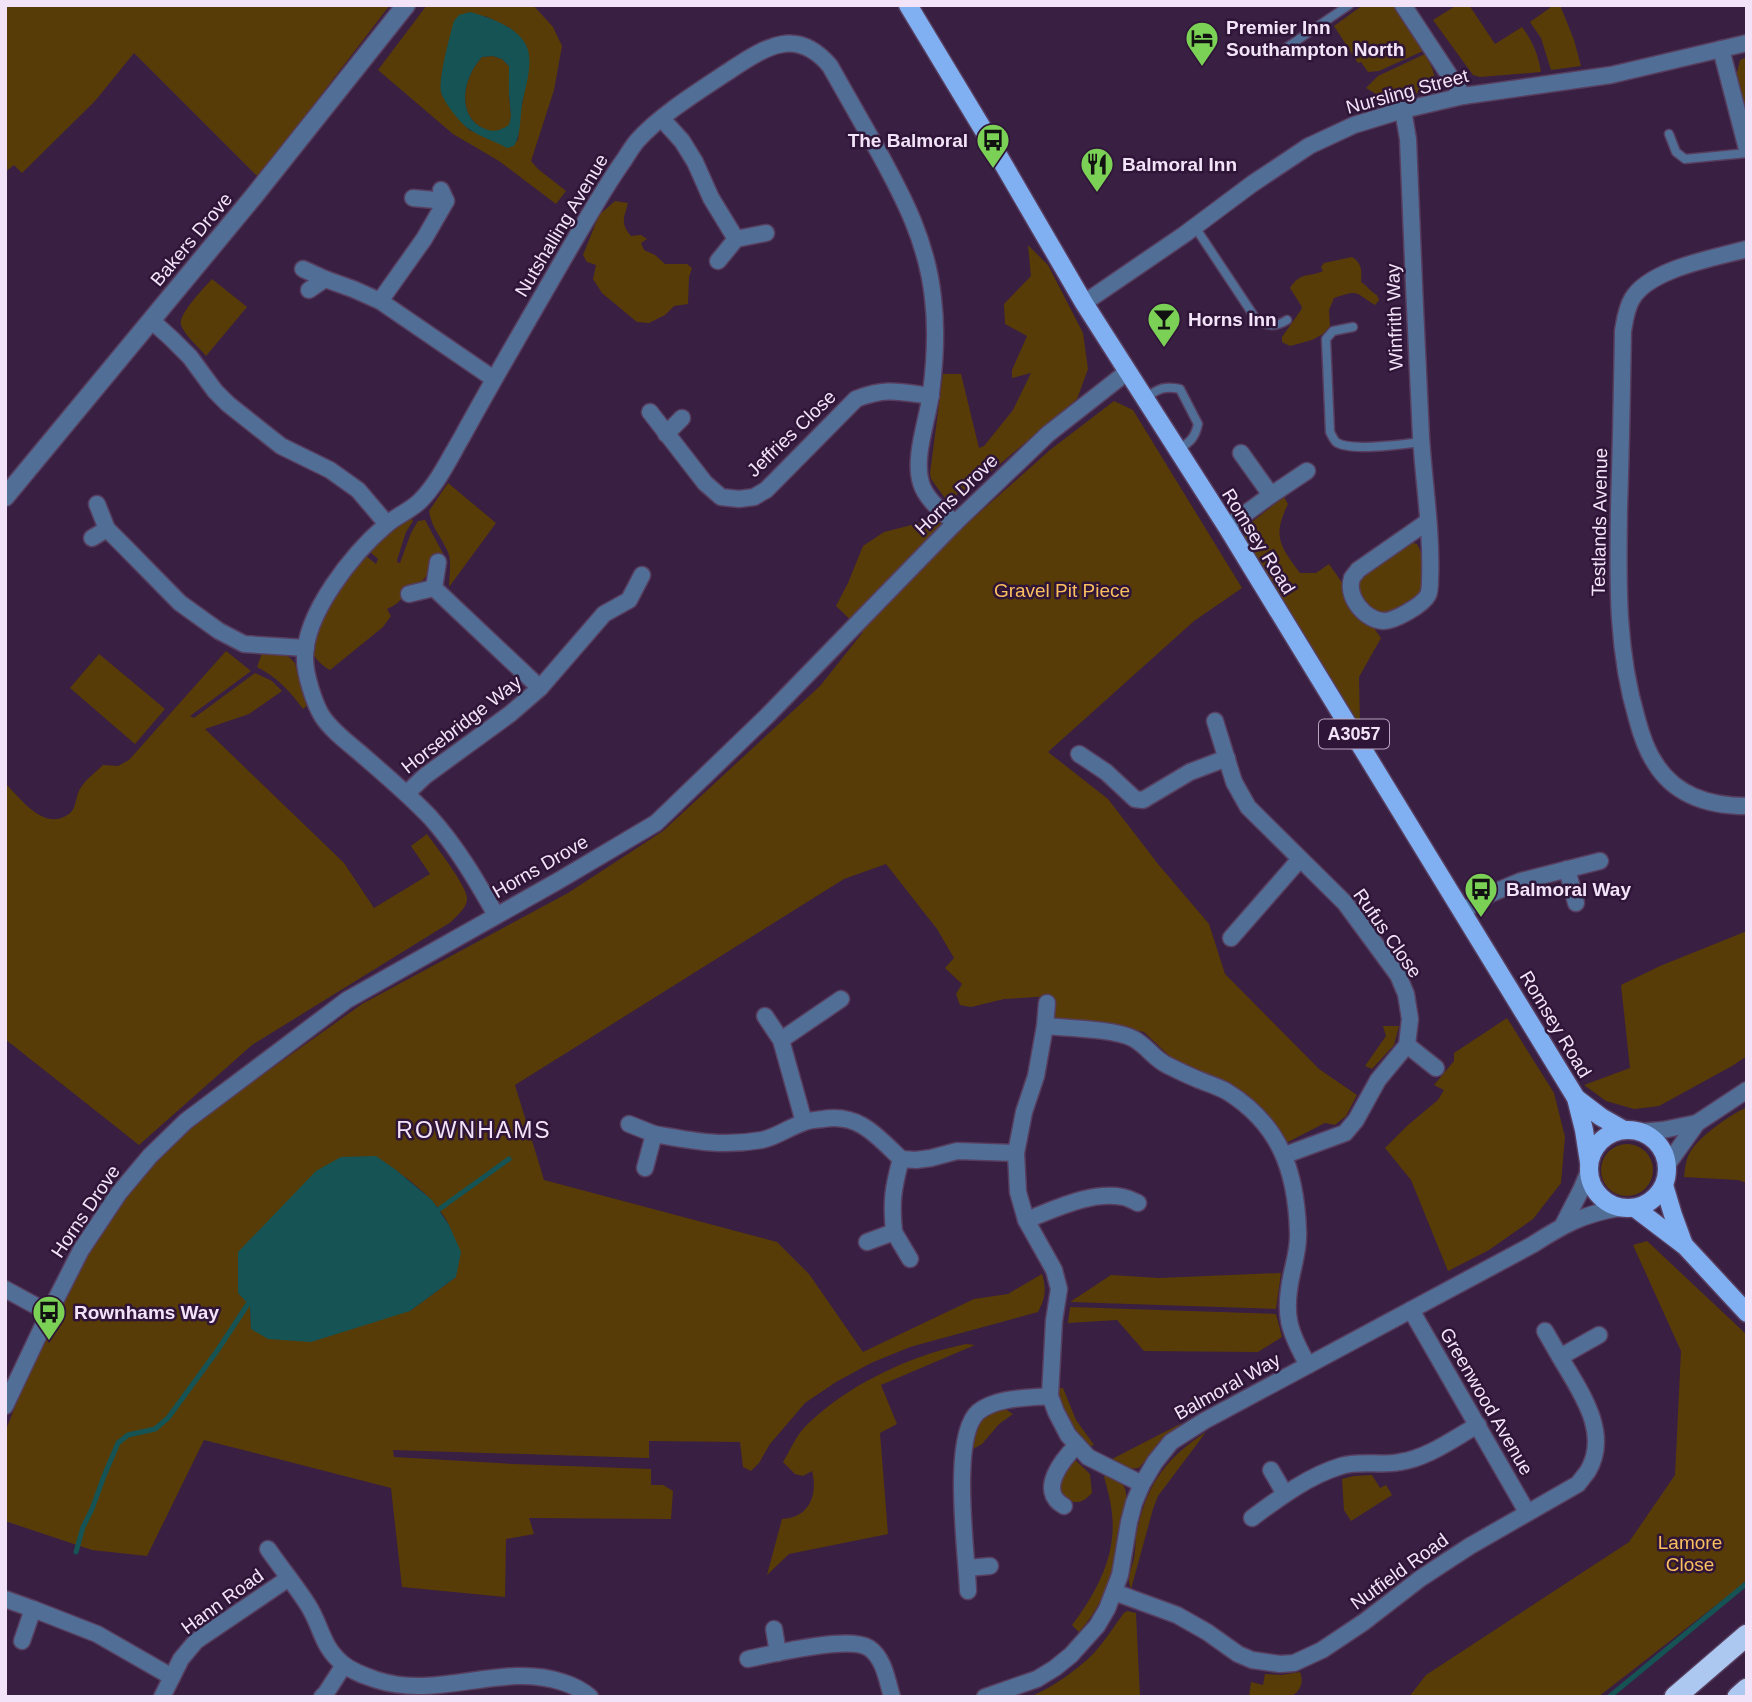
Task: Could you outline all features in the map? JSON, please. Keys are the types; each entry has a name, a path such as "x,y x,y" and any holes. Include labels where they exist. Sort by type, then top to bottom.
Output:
{"highway":[{"path":"1675,1697 1747,1635"},
{"path":"1738,1697 1747,1689"}],"main road":[{"name":"Romsey Road","path":"908,5 1084,303 1227,527 1576,1098 1589,1166"},
{"name":"Romsey Road","path":"1576,1098 1601,1117 1631,1131"},
{"path":"1627,1208 1652,1200 1664,1185 1667,1175 1664,1154 1658,1144 1649,1136 1631,1131 1612,1134 1594,1150 1589,1166 1595,1192 1606,1202 1627,1208 1685,1246 1747,1313"},
{"path":"1664,1185 1685,1246"}],"street":[{"name":"Bakers Drove","path":"5,497 254,196 406,5"},
{"path":"1404,5 1463,96"},
{"name":"Nutshalling Avenue","path":"496,915 456,847 407,793 337,733 322,715 306,670 309,635 324,600 355,556 387,524 414,506 437,480 613,175 637,141 707,85 753,55 780,43 794,43 806,47 820,54 830,66 899,188 920,237 928,264 933,298 935,353 931,396 919,464 921,482 935,504 955,523"},
{"name":"Nursling Street","path":"1084,303 1195,228 1252,184 1310,146 1354,125 1463,96 1611,75 1747,43"},
{"path":"1721,49 1747,151"},
{"name":"Winfrith Way","path":"1404,110 1408,139 1430,582 1428,595 1421,603 1394,619 1383,621 1370,617 1354,599 1351,586 1353,577 1358,570 1427,522"},
{"path":"662,119 682,141 695,162 711,198 736,239"},
{"path":"380,301 424,239 444,195 413,198"},
{"path":"718,261 736,239 766,233"},
{"name":"Testlands Avenue","path":"1747,248 1662,273 1644,285 1630,301 1623,331 1618,585 1620,635 1626,675 1641,732 1655,764 1671,782 1688,795 1709,803 1747,806"},
{"path":"303,270 380,301 494,379"},
{"path":"309,290 324,279"},
{"path":"151,320 190,357 215,391 238,412 281,446 330,470 358,490 387,524"},
{"name":"Horns Drove","path":"5,1406 81,1250 119,1193 150,1156 186,1121 348,1000 656,823 767,716 955,523 1048,434 1127,372"},
{"name":"Jeffries Close","path":"650,412 705,482 721,497 739,499 754,497 766,489 856,399 889,390 931,396"},
{"path":"666,434 682,418"},
{"path":"1241,453 1272,495"},
{"path":"1227,527 1307,471"},
{"path":"97,504 107,528 180,603 219,631 244,644 306,648"},
{"path":"92,538 107,528"},
{"path":"434,588 438,562"},
{"name":"Horsebridge Way","path":"407,793 425,776 510,714 540,688 604,614 629,600 642,575"},
{"path":"409,594 434,588"},
{"path":"434,588 540,688"},
{"path":"629,600 638,614"},
{"name":"Rufus Close","path":"1215,721 1234,782 1248,807 1345,903 1398,975 1406,994 1410,1019 1407,1045"},
{"path":"1079,754 1106,772 1135,799 1143,800 1190,772 1227,758"},
{"path":"1231,938 1300,859"},
{"path":"1463,911 1490,894 1521,881 1600,861"},
{"path":"1567,869 1576,903"},
{"path":"781,1040 841,999"},
{"path":"1047,1003 1037,1076 1024,1112 1016,1153 1018,1192 1026,1220 1054,1270 1059,1289 1054,1321 1050,1396 1068,1435 1088,1457 1142,1484"},
{"path":"765,1016 781,1040 804,1122"},
{"path":"1045,1026 1119,1033 1135,1039 1159,1062 1223,1089 1259,1117 1285,1155 1296,1194 1299,1234 1287,1311 1294,1341 1308,1365"},
{"path":"1285,1155 1345,1133 1378,1080 1407,1045 1436,1069"},
{"path":"1631,1131 1663,1130 1697,1122 1747,1090"},
{"path":"629,1125 654,1134 709,1144 738,1143 766,1139 804,1122 833,1117 852,1120 870,1129 901,1159 931,1158 957,1151 1016,1153"},
{"path":"1667,1165 1697,1122"},
{"path":"645,1168 654,1134"},
{"path":"901,1159 891,1206 894,1232 910,1259"},
{"name":"Balmoral Way","path":"1563,1225 1581,1190 1589,1166"},
{"path":"1026,1220 1079,1200 1101,1196 1124,1197 1139,1203"},
{"name":"Balmoral Way","path":"985,1697 1037,1679 1071,1656 1097,1626 1120,1575 1129,1522 1142,1484 1171,1442 1204,1421 1532,1245 1563,1225 1597,1212 1627,1208"},
{"path":"867,1242 894,1232"},
{"path":"5,1289 49,1313"},
{"name":"Greenwood Avenue","path":"1412,1310 1527,1513"},
{"name":"Nutfield Road","path":"1114,1592 1177,1615 1252,1660 1273,1664 1294,1663 1322,1650 1470,1546 1578,1484 1588,1471 1593,1458 1595,1427 1590,1411 1545,1331"},
{"path":"1560,1357 1599,1335"},
{"path":"968,1591 961,1491 966,1434 977,1413 999,1401 1050,1396"},
{"path":"1252,1518 1285,1494 1326,1472 1356,1463 1399,1463 1412,1459 1478,1424"},
{"path":"1064,1506 1053,1496 1053,1485 1063,1459 1077,1445"},
{"path":"1271,1469 1285,1494"},
{"path":"268,1549 310,1608 328,1649 344,1665 363,1676 410,1686 534,1676 570,1685 590,1697"},
{"path":"967,1568 990,1566"},
{"name":"Hann Road","path":"162,1697 181,1659 196,1641 289,1578"},
{"path":"5,1599 97,1634 172,1678"},
{"path":"22,1641 33,1609"},
{"path":"774,1629 778,1653"},
{"path":"748,1659 830,1644 868,1647 881,1661 892,1697"},
{"path":"322,1697 344,1665"}],"lane":[{"path":"1277,54 1349,5"},
{"path":"1669,134 1676,152 1685,159 1747,151"},
{"path":"1195,228 1256,319 1269,326 1287,320"},
{"path":"1353,327 1333,331 1326,339 1330,432 1335,441 1345,446 1382,447 1421,442"},
{"path":"1144,398 1163,387 1180,389 1198,424 1196,436 1177,450"}],"green space":[{"path":"5,5 390,5 258,177 134,53 95,101 22,173 14,165 5,172"},
{"path":"427,5 533,5 553,27 562,46 554,90 531,161 566,191 556,204 499,161 453,134 378,70","holes":["485,16 510,28 529,66 518,140 507,148 469,130 441,93 441,81 449,41"]},
{"path":"1363,5 1393,5 1423,51 1379,71 1368,72 1361,62 1358,63 1334,26"},
{"path":"1457,5 1469,5 1495,44 1522,27 1534,48 1541,72 1480,77 1473,75 1433,20"},
{"path":"1554,5 1560,5 1581,66 1551,70 1541,38 1530,22"},
{"path":"1425,54 1434,74 1435,87 1432,89 1388,101 1366,88 1378,76"},
{"path":"482,57 502,59 509,66 511,116 510,125 494,131 483,129 472,119 465,101 468,82 476,64"},
{"path":"1747,57 1747,119 1736,77 1740,60"},
{"path":"615,201 628,203 625,227 631,236 641,235 647,239 641,243 644,250 665,264 687,264 692,268 688,304 674,306 665,315 649,323 637,322 602,293 593,279 596,265 587,262 583,255 599,215"},
{"path":"1028,245 1048,265 1083,333 1088,369 1077,399 987,475 947,501 931,479 930,473 943,374 961,374 979,448 984,446 1013,410 1031,373 1012,378 1012,370 1027,336 1005,324 1004,304 1031,276"},
{"path":"1352,257 1361,268 1361,282 1377,295 1379,300 1375,305 1357,294 1334,298 1329,310 1330,326 1323,334 1290,346 1282,342 1282,337 1302,307 1290,288 1294,283 1301,277 1323,271 1321,267 1324,263"},
{"path":"212,279 247,307 206,356 186,333 181,320"},
{"name":"Gravel Pit Piece","path":"1114,401 1133,410 1242,588 1194,621 1048,752 1108,799 1209,924 1225,974 1319,1069 1357,1095 1346,1116 1335,1125 1325,1123 1286,1143 1263,1109 1229,1082 1178,1064 1144,1032 1123,1027 1062,1021 1055,1018 1051,1009 1052,996 1004,999 971,1007 960,1005 956,994 962,984 945,968 954,958 937,929 886,864 844,879 515,1085 544,1180 777,1242 809,1274 863,1352 974,1299 1008,1294 1042,1274 1044,1294 1038,1312 910,1347 871,1363 836,1382 805,1403 751,1471 743,1467 740,1442 649,1441 649,1458 393,1450 394,1457 651,1469 651,1485 663,1485 673,1491 671,1519 529,1518 534,1534 506,1539 505,1597 402,1587 391,1488 204,1440 147,1556 92,1550 5,1521 5,1432 52,1314 123,1191 174,1138 362,1004 568,893 663,831 820,686 863,632 836,606 863,546 884,532 935,519 960,530 1050,450","holes":["376,1157 425,1194 442,1213 450,1228 456,1277 410,1311 251,1329 250,1306"]},
{"path":"448,483 496,523 449,587 449,556 432,523 429,511"},
{"path":"1284,497 1288,504 1279,533 1287,555 1300,573 1316,573 1329,564 1381,638 1359,677 1360,725 1352,723 1240,536 1244,528"},
{"path":"411,518 413,521 406,532 398,563 418,521 425,520 446,559 432,559 425,578 387,609 391,616 383,627 330,670 317,660 312,649 312,642 325,615 365,555 376,564 378,559 369,551"},
{"path":"1410,542 1417,544 1421,553 1423,588 1411,600 1381,615 1360,601 1357,583 1361,574"},
{"path":"226,651 251,671 190,716 194,718 255,673 272,681 282,691 249,714 205,729 344,863 374,908 430,874 411,846 427,834 458,877 467,900 451,922 252,1045 139,1145 5,1039 5,783 26,805 42,816 51,819 69,814 80,789 88,779 103,765 118,766 129,760"},
{"path":"276,651 295,663 309,704 303,709 283,685 257,667 262,653"},
{"path":"99,654 165,709 135,744 70,688"},
{"path":"1747,931 1747,1056 1659,1106 1634,1109 1606,1101 1584,1085 1630,1068 1621,985 1660,966"},
{"path":"1507,1018 1554,1093 1565,1137 1561,1183 1533,1219 1489,1250 1448,1271 1411,1180 1385,1148 1438,1100 1444,1090 1434,1085 1454,1061 1454,1053"},
{"path":"1383,1026 1399,1026 1394,1045 1372,1069 1365,1066 1386,1036"},
{"path":"1747,1107 1747,1183 1738,1180 1684,1177 1688,1155 1697,1143 1717,1125"},
{"path":"1627,1144 1637,1146 1645,1152 1651,1160 1651,1180 1645,1188 1637,1194 1627,1196 1617,1194 1609,1188 1603,1180 1601,1170 1603,1160 1609,1152 1617,1146"},
{"name":"Lamore Close","path":"1647,1241 1747,1335 1747,1579 1598,1697 1409,1697 1426,1675 1629,1542 1675,1475 1681,1351 1633,1245"},
{"path":"1281,1273 1276,1309 1070,1302 1111,1275 1159,1278"},
{"path":"1070,1307 1276,1314 1282,1337 1258,1352 1144,1351 1117,1320 1068,1323"},
{"path":"966,1344 975,1345 881,1385 897,1424 880,1433 888,1534 789,1554 767,1575 782,1519 799,1514 813,1496 812,1471 803,1476 795,1474 783,1462 803,1429 838,1399 878,1375 922,1356"},
{"path":"1058,1388 1063,1388 1076,1420 1094,1445 1087,1447 1072,1427"},
{"path":"1199,1396 1214,1399 1183,1417 1178,1409"},
{"path":"1000,1406 1013,1414 999,1424 982,1444 973,1449 980,1423"},
{"path":"1182,1423 1160,1442 1139,1468 1127,1469 1111,1463 1112,1459"},
{"path":"1206,1432 1158,1496 1131,1589 1129,1577 1146,1499 1169,1462"},
{"path":"1072,1457 1090,1474 1092,1493 1079,1502 1067,1499 1058,1491 1060,1474"},
{"path":"1372,1475 1380,1488 1386,1485 1392,1495 1351,1521 1344,1510 1342,1479"},
{"path":"1104,1476 1123,1485 1126,1500 1106,1589 1092,1616 1079,1632 1072,1625 1097,1587 1111,1544 1111,1509"},
{"path":"1127,1611 1136,1613 1140,1697 1030,1697 1064,1678 1087,1660"},
{"path":"1300,1672 1301,1686 1292,1696 1249,1697 1251,1682 1263,1685 1265,1674"}],"shaded area":[{"path":"470,12 497,21 515,32 526,46 529,55 528,74 519,132 514,146 507,148 468,128 454,114 443,97 441,86 447,46 454,21 459,15","holes":["482,57 502,59 509,66 511,116 509,125 491,131 479,126 472,119 467,110 466,92 471,73"]},
{"path":"376,1156 432,1200 449,1225 461,1252 456,1277 410,1311 311,1342 268,1339 251,1329 250,1306 238,1293 238,1252 316,1171 341,1157"}],"waterway":[{"path":"438,1210 509,1159"},
{"path":"76,1552 83,1527 118,1443 128,1435 155,1429 168,1418 248,1304"},
{"path":"1609,1697 1747,1583"}],"place":[{"name":"Premier Inn Southampton North","path":"1202,68"},
{"name":"The Balmoral","path":"993,170"},
{"name":"Balmoral Inn","path":"1097,194"},
{"name":"Horns Inn","path":"1164,349"},
{"name":"Balmoral Way","path":"1481,919"},
{"name":"Rownhams Way","path":"49,1342"}],"district":[{"name":"ROWNHAMS","path":"474,1130"}]}
